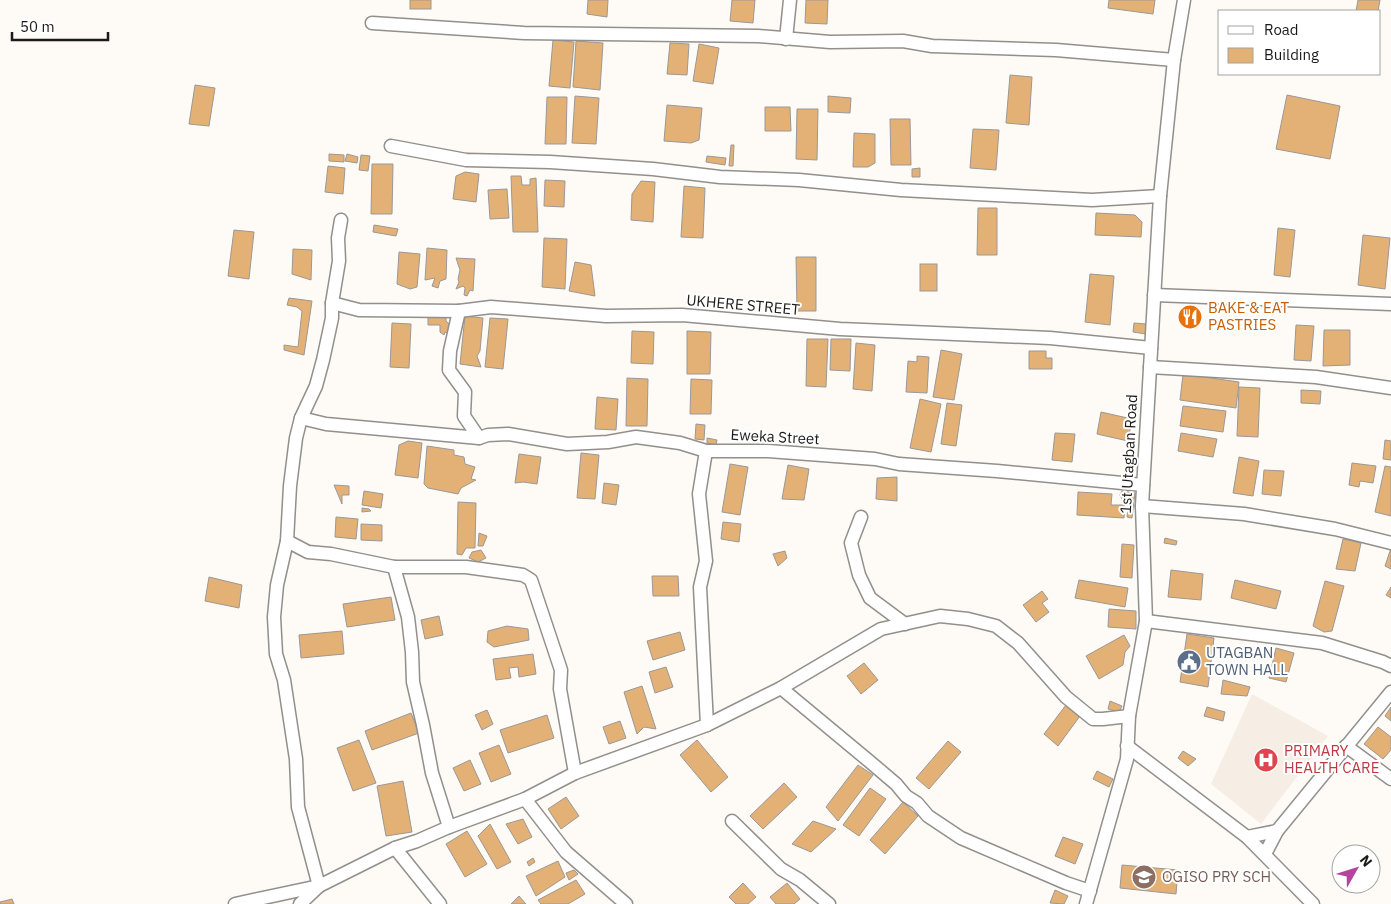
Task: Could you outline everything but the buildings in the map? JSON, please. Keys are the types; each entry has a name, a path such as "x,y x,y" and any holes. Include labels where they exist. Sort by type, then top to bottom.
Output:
{"street":[{"path":"786,39 790,0"},
{"name":"1st Utagban Road","path":"1086,904 1127,759 1129,716 1146,621 1142,506 1160,196 1174,60 1184,0"},
{"path":"372,23 524,32 758,36 830,42 903,41 932,46 1056,50 1174,60"},
{"path":"391,146 466,160 550,162 653,169 720,177 799,180 900,190 1092,200 1160,196"},
{"path":"319,886 298,807 296,759 284,680 276,654 274,617 277,585 287,541 290,486 296,438 301,418 316,386 332,318 332,303 339,261 338,238 341,220"},
{"path":"1154,295 1391,304"},
{"name":"UKHERE STREET","path":"332,303 359,310 459,311 491,307 606,316 682,315 840,329 1050,338 1151,348"},
{"path":"459,311 450,351 449,370 465,392 464,416 479,438"},
{"path":"1150,367 1316,377 1391,388"},
{"name":"Eweka Street","path":"301,418 326,424 479,438 488,435 508,434 567,444 608,442 636,438 680,443 706,451 768,451 875,459 934,468 997,471 1143,485"},
{"path":"706,451 699,494 706,561 700,587 707,725"},
{"path":"1142,506 1244,514 1334,529 1391,543"},
{"path":"861,517 851,542 859,575 870,598 905,624"},
{"path":"287,541 308,552 331,554 394,567 466,567 523,575 531,580 560,670 560,689 575,773"},
{"path":"394,567 408,617 413,682 432,773 449,827"},
{"path":"235,904 319,886 395,848 525,799 575,773 707,725 781,688 882,629 940,616 968,619 996,626 1018,643 1066,697 1093,719 1129,716"},
{"path":"1146,621 1322,643 1391,666"},
{"path":"781,688 876,767 928,816 961,838 1066,883 1090,891"},
{"path":"1265,854 1277,831 1391,692"},
{"path":"1128,746 1247,837 1314,904"},
{"path":"1346,746 1391,779"},
{"path":"525,799 566,852 626,904"},
{"path":"732,821 781,869 800,880 829,904"},
{"path":"1247,837 1277,831"},
{"path":"395,848 440,904"},
{"path":"300,904 319,886"}],"shaded area":[{"name":"PRIMARY HEALTH CARE","path":"1252,694 1328,736 1261,824 1211,784"}],"place":[{"name":"BAKE & EAT PASTRIES","path":"1190,317"},
{"name":"UTAGBAN TOWN HALL","path":"1189,662"},
{"name":"PRIMARY HEALTH CARE","path":"1266,760"},
{"name":"OGISO PRY SCH","path":"1144,877"}]}
